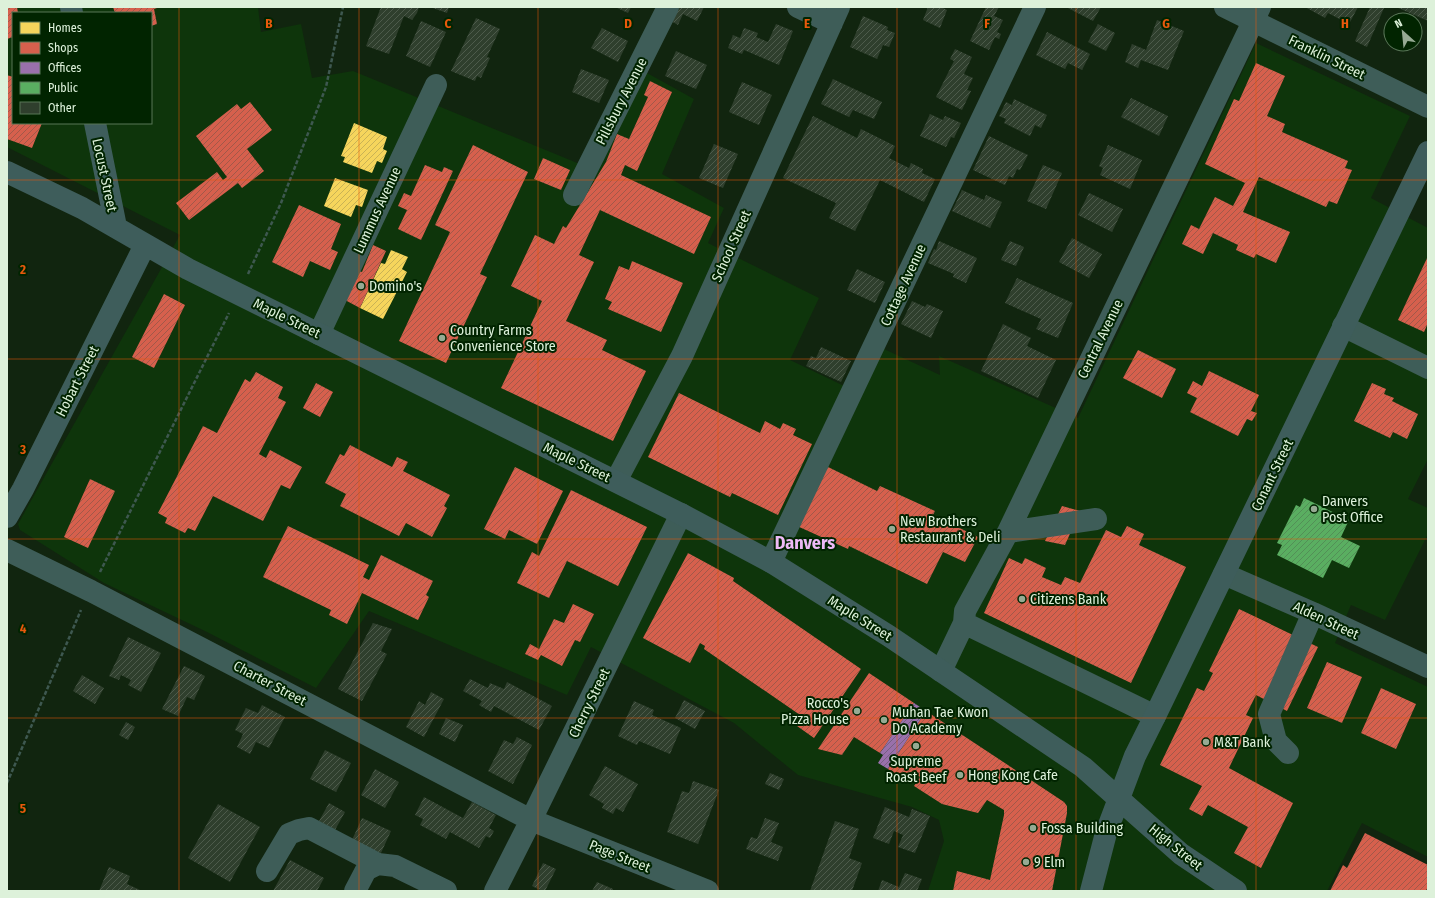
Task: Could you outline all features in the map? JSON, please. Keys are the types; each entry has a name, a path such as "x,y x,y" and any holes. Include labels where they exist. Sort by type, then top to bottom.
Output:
{"main road":[{"name":"Locust Street","path":"94,124 116,227"},
{"name":"Conant Street","path":"1091,891 1106,833 1135,756 1428,152"},
{"name":"Maple Street","path":"7,172 82,208 188,269 616,481 771,562 858,616 1083,767 1119,799"},
{"name":"Hobart Street","path":"7,517 145,245"},
{"name":"High Street","path":"1119,799 1181,854 1236,891"}],"street":[{"name":"Pillsbury Avenue","path":"574,195 668,7"},
{"path":"798,7 835,15"},
{"name":"Cottage Avenue","path":"771,562 1035,7"},
{"name":"Franklin Street","path":"1225,7 1256,14 1428,107"},
{"name":"Central Avenue","path":"941,671 964,623 965,611 1008,532 1256,14"},
{"name":"School Street","path":"616,481 682,356 835,15"},
{"name":"Lummus Avenue","path":"319,334 436,86"},
{"path":"1344,326 1428,368"},
{"name":"Cherry Street","path":"495,891 681,514"},
{"path":"1008,532 1096,519"},
{"name":"Charter Street","path":"7,550 91,590 531,820"},
{"name":"Alden Street","path":"1224,574 1313,613 1428,667"},
{"path":"1288,753 1276,740 1269,714 1313,613"},
{"path":"964,623 1155,716"},
{"name":"Page Street","path":"531,820 708,891"},
{"path":"267,871 289,834 309,828 378,864 395,866 446,891"},
{"path":"356,891 366,870 378,864"}],"path":[{"path":"249,272 281,203 326,86 343,7"},
{"path":"7,783 91,590 228,313"}],"shaded area":[{"path":"7,7 258,7 261,32 301,24 312,78 353,71 587,167 638,68 694,99 662,174 724,208 708,243 819,298 790,360 842,385 855,386 880,346 940,375 939,356 1078,418 1256,43 1410,116 1371,198 1428,228 1428,459 1408,499 1428,508 1428,534 1385,620 1351,605 1335,643 1428,687 1428,857 1362,823 1327,891 928,891 944,841 939,820 912,807 798,775 734,723 591,647 567,695 369,611 316,688 207,632 104,583 20,530 18,524 180,235 7,147"}],"building: Homes":[{"path":"354,123 387,137 383,149 387,151 382,163 377,161 372,173 343,162 345,157 341,156"},
{"path":"335,178 368,190 362,207 356,205 351,217 324,206"},
{"path":"391,250 408,257 402,269 407,272 383,319 360,308 381,263 385,264"}],"building: Shops":[{"path":"7,7 17,7 18,12 12,12 12,37 7,39"},
{"path":"113,7 160,7 154,9 157,24 152,26 152,12 115,12"},
{"path":"1256,63 1285,76 1267,116 1285,124 1282,132 1348,161 1345,168 1352,170 1337,204 1329,201 1326,207 1259,177 1243,212 1290,232 1276,263 1256,254 1254,258 1236,250 1238,245 1213,233 1203,254 1182,244 1191,225 1199,229 1215,197 1233,206 1245,183 1205,164 1234,99 1239,101"},
{"path":"7,75 12,77 12,124 42,124 32,148 7,139"},
{"path":"650,81 672,92 637,171 625,165 621,175 711,217 694,254 600,210 579,255 594,262 566,321 607,340 602,350 646,371 613,441 501,388 542,301 511,286 535,235 554,244 563,226 566,228 606,162 617,134 629,139 648,97 644,95"},
{"path":"250,102 272,130 247,149 264,171 242,188 238,183 189,220 176,203 217,172 223,180 227,177 196,136 237,104 241,109"},
{"path":"473,145 528,172 480,274 487,277 446,363 399,341 450,232 435,225"},
{"path":"543,158 570,170 561,190 534,179"},
{"path":"425,165 442,172 444,167 453,171 421,240 398,229 407,210 398,206 404,193 411,196"},
{"path":"299,205 341,224 331,249 338,252 330,270 310,261 303,277 272,262"},
{"name":"Domino's","path":"373,245 386,251 360,308 345,300 359,271 362,272"},
{"path":"1428,256 1428,323 1424,332 1398,320"},
{"path":"632,261 683,283 661,332 608,309 612,302 605,299 619,266 629,270"},
{"path":"164,294 185,305 154,368 132,357"},
{"path":"1138,350 1176,369 1162,398 1123,378"},
{"path":"1209,371 1259,395 1251,411 1257,413 1252,421 1247,419 1238,436 1190,412 1197,398 1187,393 1193,381 1202,386"},
{"path":"256,372 283,387 278,398 286,402 259,454 266,458 270,450 302,467 290,489 281,485 263,521 213,496 195,531 188,528 185,533 165,523 167,518 158,513 203,426 217,433 245,379 250,382"},
{"path":"316,383 333,392 320,417 303,408"},
{"path":"1372,383 1386,389 1384,394 1394,398 1392,401 1418,414 1407,439 1393,432 1390,438 1354,421"},
{"path":"679,393 760,433 765,421 780,429 783,423 796,429 793,435 812,444 778,515 732,493 730,497 648,457"},
{"path":"350,445 392,467 397,457 408,462 403,471 450,495 444,506 447,508 432,537 406,523 399,536 340,506 346,494 325,483 340,454 344,456"},
{"path":"824,465 877,491 880,486 935,511 933,515 978,537 965,562 943,552 927,584 849,546 848,549 797,526"},
{"path":"515,467 563,491 537,544 509,530 505,539 484,529"},
{"path":"90,479 115,491 88,548 64,537"},
{"path":"571,490 647,527 618,586 567,561 549,598 517,583 532,552 539,556"},
{"path":"1062,506 1080,511 1065,545 1045,541"},
{"path":"288,526 369,565 363,577 369,580 381,555 433,581 426,595 429,597 418,620 362,593 347,624 329,615 331,610 263,577"},
{"path":"1127,526 1144,534 1139,545 1186,567 1131,683 984,613 1009,558 1022,564 1025,558 1046,568 1042,577 1061,585 1065,577 1080,583 1106,530 1121,537"},
{"path":"688,553 734,578 733,581 861,669 814,738 797,726 803,717 704,649 705,646 700,643 690,663 643,638"},
{"path":"573,604 594,614 580,642 575,640 562,666 541,655 538,660 525,654 530,644 539,649 554,619 564,623"},
{"name":"M&T Bank","path":"1239,609 1318,647 1287,711 1256,695 1246,715 1253,718 1229,768 1293,803 1261,868 1234,853 1248,827 1208,805 1202,816 1189,809 1202,786 1160,765 1197,688 1204,691 1213,673 1209,671"},
{"path":"1327,662 1362,677 1342,723 1307,708"},
{"path":"869,673 914,703 880,753 854,737 842,755 818,749"},
{"path":"1381,688 1416,704 1396,749 1361,733"},
{"path":"926,711 1064,802 1067,806 1067,813 1052,891 953,891 957,871 990,880 1004,810 987,800 978,813 942,804 914,786 920,777 912,771 905,781 888,769"},
{"path":"1365,833 1428,865 1428,886 1426,891 1330,891 1343,865 1347,868"}],"building: Offices":[{"path":"914,703 926,711 888,769 878,763 883,755 880,753"}],"building: Public":[{"path":"1304,498 1349,520 1341,537 1360,546 1349,568 1332,560 1323,578 1277,555 1282,545 1277,543 1296,505 1300,507"}],"building: Other":[{"path":"381,7 419,7 412,20 404,16 389,54 366,46"},
{"path":"430,7 449,7 447,13"},
{"path":"615,7 631,7 628,13"},
{"path":"678,7 704,7 697,21 683,14 678,25 671,21"},
{"path":"928,7 941,7 947,10 940,28 923,20"},
{"path":"986,7 999,7 994,16 1003,20 997,32 1001,34 999,39 995,37 989,50 970,41"},
{"path":"1066,7 1101,7 1093,21"},
{"path":"1305,7 1358,7 1349,24 1328,13 1325,18"},
{"path":"1370,7 1384,8 1367,47 1355,41"},
{"path":"1396,7 1428,7 1428,21 1423,19 1423,12 1407,12"},
{"path":"863,16 888,27 887,30 895,33 889,47 883,45 877,59 850,47"},
{"path":"476,18 500,29 487,57 490,58 481,78 477,76 475,81 451,71"},
{"path":"1157,20 1184,31 1168,70 1141,60 1138,68 1125,62 1132,44 1146,50"},
{"path":"421,21 446,32 430,67 406,56"},
{"path":"776,24 793,31 779,65 744,50 742,54 728,48 733,35 740,38 744,28 758,33 756,37 768,42"},
{"path":"1098,24 1115,33 1106,51 1088,42"},
{"path":"602,28 628,41 618,62 591,48"},
{"path":"1047,32 1090,54 1082,70 1068,63 1065,69 1036,55"},
{"path":"955,49 972,57 964,74 973,78 967,90 971,91 962,110 936,97 954,61 950,59"},
{"path":"676,51 707,65 696,89 665,76"},
{"path":"581,69 609,80 599,103 572,92"},
{"path":"833,79 882,102 874,119 853,110 849,117 821,104"},
{"path":"742,82 772,95 759,125 729,112"},
{"path":"1131,98 1168,116 1159,136 1121,117"},
{"path":"1014,99 1047,115 1041,128 1035,125 1030,136 1004,123 1006,119 999,116 1006,102 1012,105"},
{"path":"930,114 943,120 945,116 961,123 954,138 951,137 946,147 920,136"},
{"path":"813,116 857,138 861,129 895,146 889,158 909,168 911,163 923,169 922,173 935,179 924,202 880,180 855,231 829,218 836,203 783,178"},
{"path":"989,136 1028,155 1020,170 1017,169 1013,178 1009,176 1005,185 973,170"},
{"path":"714,144 738,154 723,188 699,178"},
{"path":"1108,145 1142,160 1130,189 1100,175 1103,168 1099,166"},
{"path":"1043,165 1062,173 1046,209 1027,201"},
{"path":"962,190 984,200 986,195 1002,202 990,228 952,211"},
{"path":"1089,193 1123,209 1112,232 1078,215"},
{"path":"1072,238 1102,254 1089,278 1059,262"},
{"path":"939,241 977,258 966,283 953,277 954,274 928,263 934,249 936,250"},
{"path":"1010,241 1024,247 1016,266 1001,260"},
{"path":"857,269 885,282 875,303 847,290"},
{"path":"1017,278 1073,303 1058,338 1036,329 1041,319 1005,303"},
{"path":"912,301 925,307 927,304 943,311 931,338 901,324"},
{"path":"1003,324 1031,338 1027,346 1056,360 1038,398 981,371"},
{"path":"821,347 851,361 841,382 806,366 811,356 816,358"},
{"path":"373,623 392,629 381,651 387,654 362,701 338,689"},
{"path":"128,637 161,653 141,692 128,685 131,680 121,675 119,680 109,676"},
{"path":"184,666 205,676 194,700 187,697 178,716 162,709"},
{"path":"82,675 104,688 95,704 73,691"},
{"path":"470,679 488,688 490,683 504,689 507,682 552,706 539,730 494,706 491,712 479,705 482,701 463,691"},
{"path":"431,692 444,699 424,737 406,727 419,701 425,705"},
{"path":"684,700 705,711 695,729 675,718"},
{"path":"634,701 654,710 652,715 681,728 670,754 639,741 637,745 618,736"},
{"path":"262,705 285,717 269,748 256,742 250,754 237,747 243,734 235,730 246,708 258,713"},
{"path":"446,718 463,725 455,742 439,734"},
{"path":"126,722 135,727 128,740 119,735"},
{"path":"517,737 532,745 513,784 488,771 504,740 513,744"},
{"path":"325,750 351,763 336,792 310,779"},
{"path":"605,766 638,784 623,812 616,808 613,814 602,808 604,804 589,795"},
{"path":"375,769 399,782 385,808 361,795"},
{"path":"770,773 784,779 779,790 765,784"},
{"path":"693,781 719,790 698,844 667,832 682,791 689,793"},
{"path":"424,797 463,818 472,802 496,815 489,828 494,831 490,838 486,836 479,848 450,832 446,839 420,825 423,819 415,815"},
{"path":"329,803 345,812 335,830 319,821"},
{"path":"218,804 260,827 230,882 188,858"},
{"path":"885,807 909,817 912,809 930,816 915,853 898,847 903,835 894,831 889,844 873,838"},
{"path":"362,818 391,831 381,853 352,840"},
{"path":"765,818 779,823 771,842 783,847 778,861 746,849 751,837 757,839"},
{"path":"835,821 859,829 849,858 862,863 852,891 810,891"},
{"path":"290,860 324,878 317,891 273,891"},
{"path":"543,863 556,869 545,891 532,886"},
{"path":"109,867 130,876 127,884 140,891 99,891"},
{"path":"905,873 922,879 917,891 878,891 882,880 899,887"},
{"path":"597,882 613,889 613,891 592,891"}],"place":[{"name":"Domino's","path":"361,286"},
{"name":"Country Farms Convenience Store","path":"442,338"},
{"name":"Danvers Post Office","path":"1314,509"},
{"name":"New Brothers Restaurant & Deli","path":"892,529"},
{"name":"Citizens Bank","path":"1022,599"},
{"name":"Rocco's Pizza House","path":"857,711"},
{"name":"Muhan Tae Kwon Do Academy","path":"884,720"},
{"name":"M&T Bank","path":"1206,742"},
{"name":"Supreme Roast Beef","path":"916,746"},
{"name":"Hong Kong Cafe","path":"960,775"},
{"name":"Fossa Building","path":"1033,828"},
{"name":"9 Elm","path":"1026,862"}],"district":[{"name":"Danvers","path":"805,543"}]}
